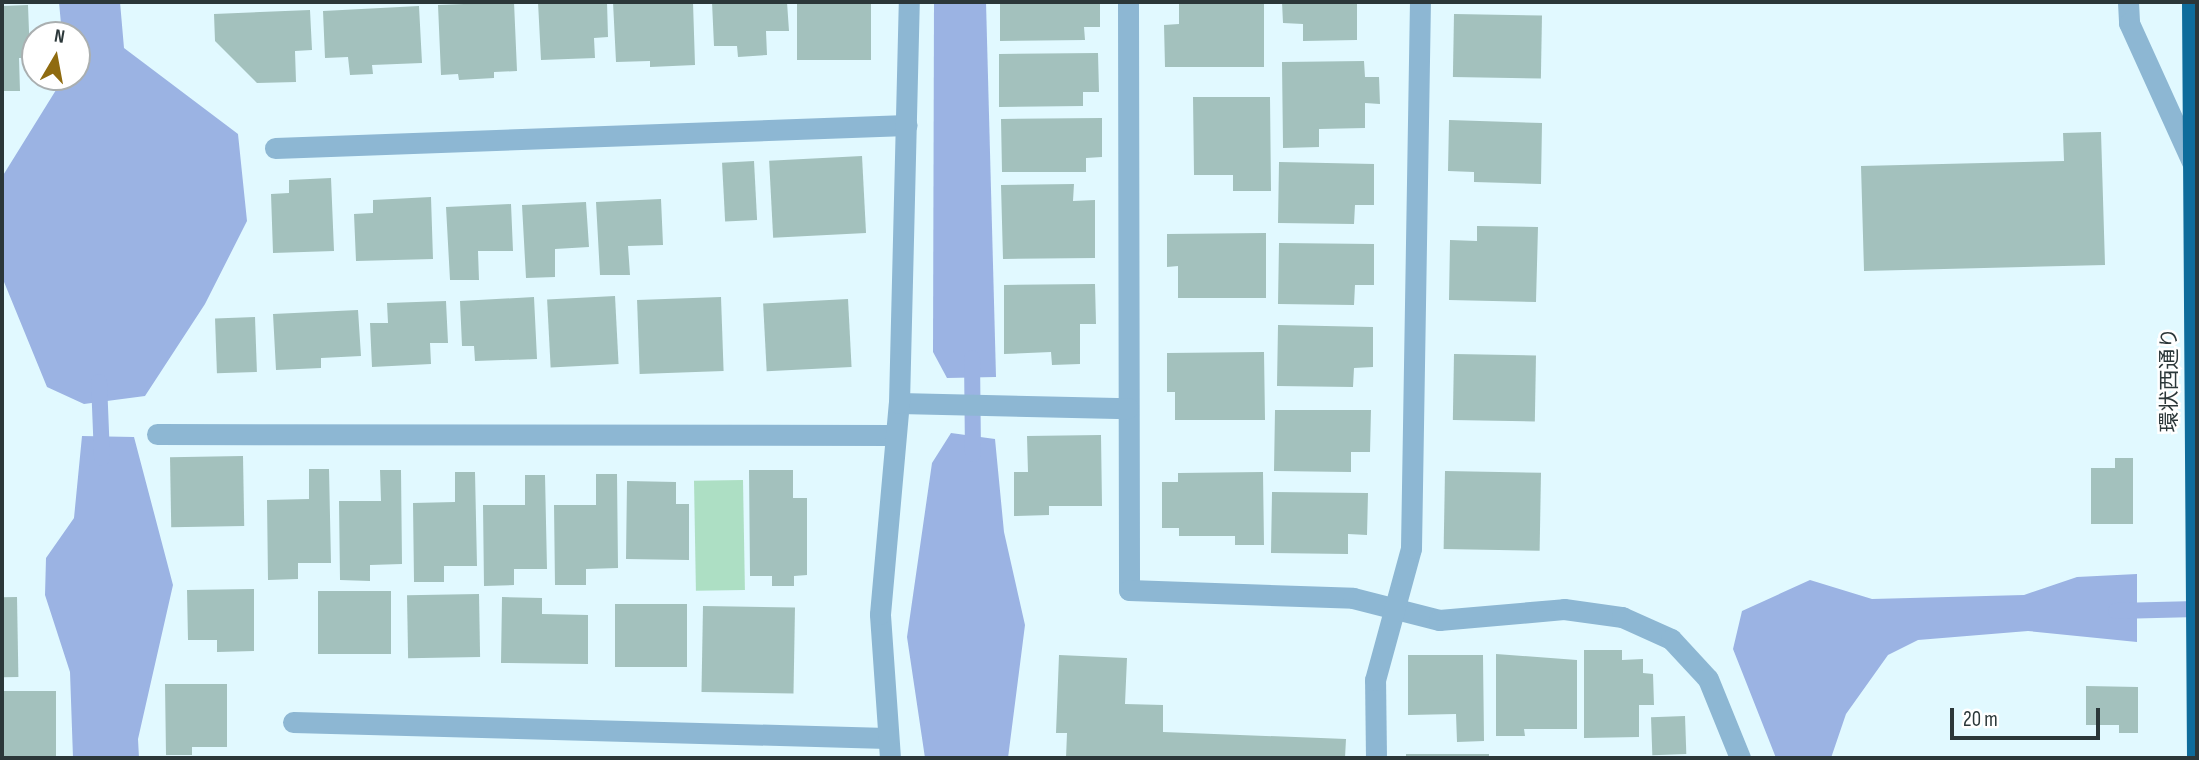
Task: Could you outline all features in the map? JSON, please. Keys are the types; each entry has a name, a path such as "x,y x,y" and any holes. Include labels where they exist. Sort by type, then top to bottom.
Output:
{"highway":[{"name":"環状西通り","path":"2192,11 2197,758"}],"street":[{"path":"293,722 888,748 880,614 894,435 899,403 909,2"},
{"path":"1128,2 1129,590 1353,598 1440,620 1564,609 1622,617 1671,639 1708,679 1740,758"},
{"path":"1376,758 1375,680 1411,548 1420,2"},
{"path":"2128,2 2129,23 2194,165"},
{"path":"275,148 907,125"},
{"path":"899,403 1128,408"},
{"path":"157,434 894,435"}],"green space":[{"path":"743,480 745,590 696,591 694,481"}],"water":[{"path":"59,2 120,2 124,48 238,134 247,221 205,304 145,396 84,404 47,387 2,277 2,177 55,91 91,91 91,21 61,21"},
{"path":"934,2 986,2 996,377 947,378 933,352"},
{"path":"951,433 995,439 1004,532 1025,625 1008,758 925,758 907,637 932,463"},
{"path":"82,436 134,437 173,585 138,739 139,758 73,758 70,672 45,595 46,558 74,518"},
{"path":"2137,574 2137,642 2028,631 1918,640 1888,655 1846,714 1831,758 1776,758 1733,649 1742,611 1810,580 1872,599 2024,595 2077,577"}],"building":[{"path":"514,2 517,71 494,72 494,78 459,80 458,74 441,75 438,5"},
{"path":"538,2 607,2 608,37 594,38 595,58 541,60"},
{"path":"613,2 693,2 695,65 650,67 650,61 616,62"},
{"path":"712,2 787,2 789,31 766,31 767,55 738,57 737,46 714,46"},
{"path":"797,2 871,2 871,60 797,60"},
{"path":"1000,2 1100,2 1100,27 1084,27 1085,40 1000,41"},
{"path":"1179,2 1264,2 1264,67 1165,67 1164,25 1179,24"},
{"path":"1282,2 1357,2 1357,40 1303,41 1303,24 1283,23"},
{"path":"28,5 29,21 21,21 20,91 2,91 2,6"},
{"path":"419,6 422,63 372,65 373,74 350,75 348,57 325,58 323,11"},
{"path":"310,10 312,50 295,51 296,82 257,83 215,41 214,14"},
{"path":"1454,14 1542,16 1541,79 1453,77"},
{"path":"1098,53 1099,92 1083,92 1083,106 999,107 999,54"},
{"path":"1364,61 1365,77 1379,77 1380,104 1365,103 1365,128 1319,129 1319,147 1283,148 1282,62"},
{"path":"1193,97 1270,97 1271,191 1233,191 1233,175 1194,175"},
{"path":"1102,118 1102,157 1086,158 1086,172 1002,172 1001,119"},
{"path":"1449,120 1542,123 1541,184 1474,182 1474,172 1448,171"},
{"path":"2101,132 2105,265 1864,271 1861,166 2064,161 2063,133"},
{"path":"862,156 866,233 773,238 769,161"},
{"path":"754,161 757,220 725,222 722,163"},
{"path":"1279,162 1374,164 1374,205 1355,205 1354,224 1278,223"},
{"path":"331,178 334,251 273,253 271,194 289,193 289,180"},
{"path":"1074,184 1073,201 1095,200 1095,258 1003,259 1001,185"},
{"path":"431,197 433,259 356,261 354,214 373,213 373,200"},
{"path":"661,199 663,245 628,246 630,275 600,275 596,202"},
{"path":"586,202 589,247 555,249 555,277 526,278 522,205"},
{"path":"511,204 513,251 478,251 479,280 450,280 446,207"},
{"path":"1477,226 1538,227 1536,302 1449,300 1450,240 1477,241"},
{"path":"1266,233 1266,298 1178,298 1178,266 1167,267 1167,234"},
{"path":"1279,243 1374,244 1374,285 1355,285 1354,305 1278,304"},
{"path":"1095,284 1096,324 1080,324 1080,364 1052,365 1051,352 1004,354 1004,285"},
{"path":"615,296 619,364 551,367 547,300"},
{"path":"534,297 537,359 475,361 474,346 462,346 460,301"},
{"path":"721,297 724,371 640,374 637,300"},
{"path":"848,299 852,367 767,371 763,303"},
{"path":"446,301 448,343 430,343 431,364 372,367 370,323 388,323 387,303"},
{"path":"358,310 361,356 321,358 321,368 276,370 273,314"},
{"path":"255,317 257,372 217,373 215,318"},
{"path":"1278,325 1373,327 1373,367 1354,368 1353,387 1277,386"},
{"path":"1264,352 1265,420 1175,420 1175,392 1167,392 1167,353"},
{"path":"1454,354 1536,355 1535,421 1453,420"},
{"path":"1275,410 1371,410 1370,452 1351,452 1351,472 1274,471"},
{"path":"1101,435 1102,506 1049,506 1049,515 1014,516 1014,472 1028,472 1027,436"},
{"path":"243,456 244,526 171,527 170,457"},
{"path":"2115,458 2133,458 2133,524 2091,524 2091,468 2115,468"},
{"path":"309,469 329,469 331,563 298,563 298,579 268,580 267,500 309,499"},
{"path":"380,470 401,470 402,564 370,565 370,581 340,580 339,501 381,501"},
{"path":"749,470 793,470 793,498 807,498 807,575 794,576 794,586 772,586 772,576 750,576"},
{"path":"1445,471 1541,473 1540,551 1444,549"},
{"path":"455,472 475,472 477,566 444,566 444,582 414,582 413,503 455,502"},
{"path":"1263,472 1264,545 1235,545 1235,536 1179,536 1179,528 1162,528 1162,482 1178,482 1178,473"},
{"path":"596,474 617,474 618,568 586,569 586,585 555,585 554,505 596,505"},
{"path":"525,475 545,475 547,569 514,569 514,585 484,586 483,505 525,505"},
{"path":"627,481 676,482 676,504 689,504 689,560 626,559"},
{"path":"1272,492 1368,493 1367,535 1348,534 1348,554 1271,553"},
{"path":"254,589 254,651 217,652 217,640 188,640 187,590"},
{"path":"318,591 391,591 391,654 318,654"},
{"path":"479,594 480,657 408,658 407,595"},
{"path":"2,597 17,597 18,677 3,677"},
{"path":"502,597 542,598 542,614 588,615 588,664 501,663"},
{"path":"615,604 687,604 687,667 615,667"},
{"path":"703,606 795,608 793,694 701,692"},
{"path":"1584,650 1622,650 1622,660 1643,659 1643,673 1653,674 1654,705 1639,705 1639,737 1584,738"},
{"path":"1496,654 1577,660 1577,729 1524,729 1525,736 1496,736"},
{"path":"1059,655 1127,658 1125,704 1163,705 1163,732 1346,739 1345,758 1066,758 1067,733 1056,733"},
{"path":"1408,655 1483,655 1484,741 1457,742 1456,714 1408,715"},
{"path":"165,684 227,684 227,747 192,747 192,755 166,755"},
{"path":"2086,686 2138,687 2138,733 2119,733 2119,725 2086,725"},
{"path":"2,691 56,691 56,757 2,757"},
{"path":"1685,716 1686,754 1652,755 1651,717"},
{"path":"1406,754 1489,754 1489,758 1406,758"}],"waterway":[{"path":"972,358 973,454"},
{"path":"99,382 102,458"},
{"path":"2116,611 2197,609"}]}
